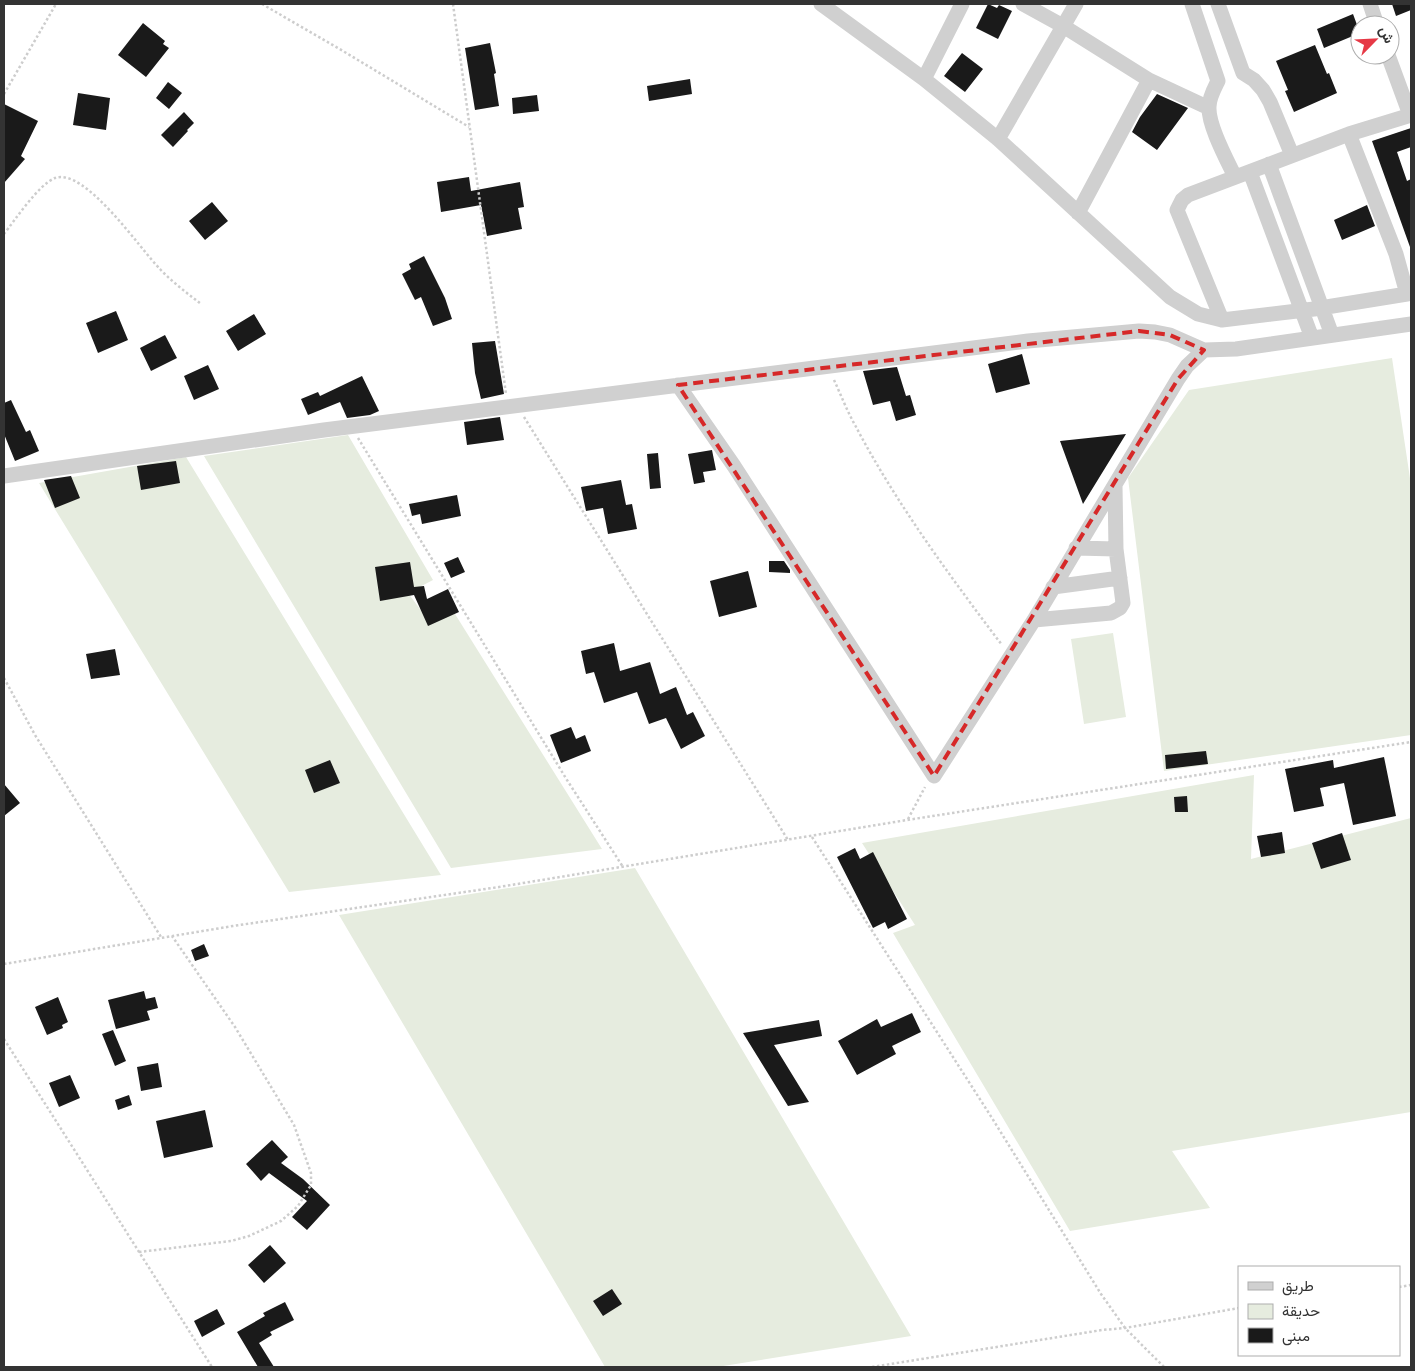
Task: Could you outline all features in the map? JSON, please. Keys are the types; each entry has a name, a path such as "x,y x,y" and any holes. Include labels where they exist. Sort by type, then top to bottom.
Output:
{"street":[{"path":"821,4 924,79 998,139 1170,297 1198,314 1222,320 1322,308 1409,293 1396,254 1349,134"},
{"path":"924,79 962,4"},
{"path":"1023,4 1063,26 1149,80 1209,108"},
{"path":"998,139 1076,4"},
{"path":"1192,4 1218,81 1212,93 1209,108 1215,132 1235,177"},
{"path":"1218,4 1243,73 1254,80 1263,90 1270,102 1292,155"},
{"path":"1222,320 1177,210 1182,200 1188,195 1292,155 1349,134 1411,115 1392,65"},
{"path":"1218,81 1243,73"},
{"path":"1078,213 1149,80"},
{"path":"1270,164 1332,335"},
{"path":"1250,172 1312,338"},
{"path":"4,476 351,426 1028,341 1139,331 1170,335 1204,350 1236,350 1411,324"},
{"path":"678,384 734,466 934,776 1034,620 1178,379 1187,366 1204,350"},
{"path":"1034,620 1111,613 1116,611 1123,603 1116,549 1115,486"},
{"path":"1076,548 1116,549"},
{"path":"1053,587 1120,578"}],"path":[{"path":"4,94 56,4"},
{"path":"262,4 343,50 469,128"},
{"path":"453,4 469,128 513,405 788,840"},
{"path":"4,234 27,203 48,181 65,176 75,180 98,197 161,271 201,304"},
{"path":"827,366 855,426 900,501 958,588 1010,656"},
{"path":"351,426 562,772 623,867"},
{"path":"4,678 35,735 161,938"},
{"path":"4,964 172,936 812,837 907,820 1411,742"},
{"path":"907,820 924,788 934,776"},
{"path":"812,837 992,1118 1101,1294 1125,1328 1164,1367"},
{"path":"139,1252 231,1241 249,1236 281,1221 298,1206 311,1185 311,1173 294,1125 235,1026 172,936"},
{"path":"4,1039 212,1367"},
{"path":"872,1367 1102,1330 1125,1328 1238,1308"}],"highlighted area":[{"path":"1139,331 1170,335 1204,350 1178,379 934,776 678,385"}],"green space":[{"path":"1392,358 1411,485 1411,735 1164,771 1128,478 1189,390"},
{"path":"348,435 433,580 408,593 429,621 455,614 602,849 451,868 204,456"},
{"path":"186,457 441,875 289,892 39,483"},
{"path":"1113,633 1126,717 1084,724 1071,639"},
{"path":"1254,775 1251,859 1411,818 1411,1112 1172,1151 1210,1208 1070,1231 893,933 915,925 862,843"},
{"path":"635,868 911,1336 717,1367 605,1367 339,915"}],"building":[{"path":"988,4 997,8 999,5 1012,11 998,39 976,28"},
{"path":"1392,4 1411,4 1411,10 1396,15"},
{"path":"1350,15 1350,37 1324,48 1317,29"},
{"path":"143,23 165,41 163,44 169,48 146,77 118,55"},
{"path":"490,43 496,73 494,74 499,106 475,110 465,48"},
{"path":"1315,45 1337,93 1294,112 1285,91 1288,90 1276,61"},
{"path":"962,53 983,69 965,92 944,76"},
{"path":"690,79 692,94 649,101 647,86"},
{"path":"168,82 182,93 169,109 156,98"},
{"path":"78,93 110,98 106,130 73,125"},
{"path":"1157,94 1188,108 1157,150 1132,132 1140,117"},
{"path":"537,95 539,111 513,114 512,98"},
{"path":"4,104 38,121 21,156 25,159 4,183"},
{"path":"184,112 194,123 173,147 161,135"},
{"path":"1411,128 1411,147 1397,152 1407,181 1411,179 1410,247 1372,141"},
{"path":"469,177 471,191 520,182 524,207 518,208 522,229 487,236 481,205 441,212 437,182"},
{"path":"212,202 228,221 205,240 189,221"},
{"path":"1367,205 1375,226 1342,240 1334,220"},
{"path":"424,256 445,298 452,319 433,326 421,297 415,300 402,274 411,269 409,264"},
{"path":"116,311 128,340 98,353 86,323"},
{"path":"254,314 266,334 238,351 226,331"},
{"path":"165,335 177,358 151,371 140,348"},
{"path":"495,341 504,394 481,399 475,373 472,343"},
{"path":"1022,354 1030,384 996,393 988,364"},
{"path":"208,365 219,389 194,400 184,376"},
{"path":"897,367 906,396 910,395 916,415 896,421 890,401 873,405 863,371"},
{"path":"362,376 379,411 370,415 347,418 340,402 308,415 301,399 318,392 320,396"},
{"path":"11,400 26,432 30,430 39,451 15,461 4,434 4,403"},
{"path":"500,417 504,440 467,445 464,422"},
{"path":"1126,434 1083,504 1060,441"},
{"path":"712,450 716,470 703,472 705,482 694,484 688,454"},
{"path":"658,453 661,488 650,489 647,454"},
{"path":"176,461 180,483 141,490 137,466"},
{"path":"71,476 80,498 55,508 44,480"},
{"path":"621,480 626,505 632,504 637,529 608,534 603,508 586,511 581,487"},
{"path":"457,495 461,516 422,524 420,514 412,516 409,504"},
{"path":"458,557 465,572 451,578 444,563"},
{"path":"769,561 784,561 790,573 769,572"},
{"path":"410,562 414,587 424,586 427,599 448,589 459,612 428,626 414,595 380,601 375,567"},
{"path":"748,571 757,607 719,617 710,581"},
{"path":"614,643 620,671 650,662 660,694 676,687 687,715 693,712 705,736 681,749 666,718 649,724 637,692 604,703 594,672 586,674 581,651"},
{"path":"115,649 120,675 91,679 86,654"},
{"path":"571,727 576,739 585,735 591,751 561,763 550,735"},
{"path":"1206,751 1208,764 1166,769 1165,755"},
{"path":"1384,757 1396,816 1353,825 1344,783 1320,788 1324,806 1294,812 1285,769 1333,760 1334,768"},
{"path":"330,760 340,783 314,793 305,770"},
{"path":"4,784 20,803 4,816"},
{"path":"1187,796 1188,812 1175,812 1174,797"},
{"path":"1282,832 1285,853 1261,857 1257,836"},
{"path":"1342,833 1351,860 1321,869 1312,843"},
{"path":"855,848 860,859 873,852 907,919 888,929 885,922 873,928 837,857"},
{"path":"204,944 209,956 195,961 191,950"},
{"path":"144,991 146,999 155,997 158,1008 147,1011 150,1020 116,1029 108,1000"},
{"path":"58,997 68,1022 62,1025 63,1028 47,1035 35,1007"},
{"path":"912,1013 921,1032 892,1046 896,1054 857,1075 838,1041 877,1019 881,1027"},
{"path":"819,1020 822,1036 774,1045 809,1102 788,1106 743,1033"},
{"path":"113,1030 126,1061 115,1066 102,1034"},
{"path":"158,1063 162,1087 141,1091 137,1067"},
{"path":"70,1075 80,1098 59,1107 49,1083"},
{"path":"129,1095 132,1105 118,1110 115,1100"},
{"path":"205,1110 213,1147 164,1158 156,1121"},
{"path":"272,1140 288,1157 281,1163 303,1179 330,1205 307,1230 292,1217 307,1201 269,1173 261,1181 246,1164"},
{"path":"270,1245 286,1263 264,1283 248,1265"},
{"path":"612,1289 622,1304 603,1316 593,1301"},
{"path":"285,1302 294,1320 270,1332 272,1335 259,1343 274,1367 258,1367 237,1332 265,1316 263,1313"},
{"path":"217,1309 225,1324 202,1337 194,1321"}]}
